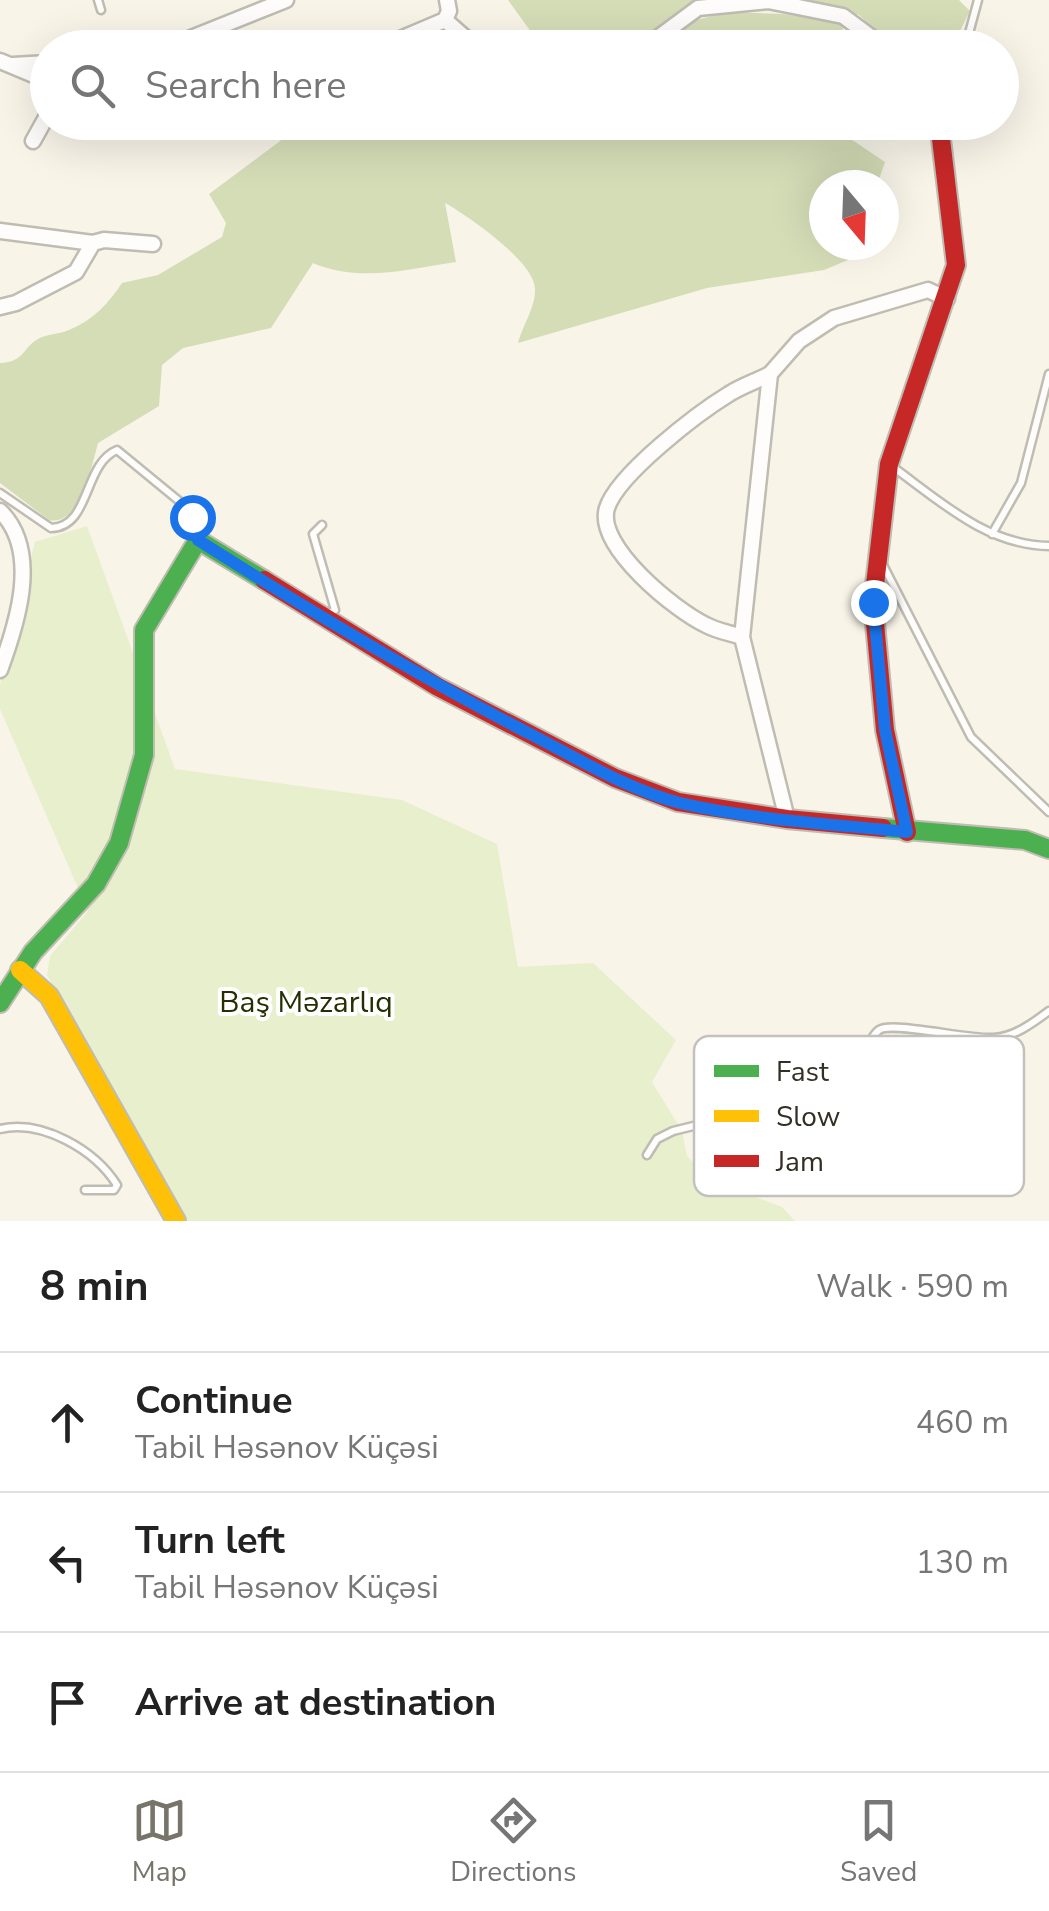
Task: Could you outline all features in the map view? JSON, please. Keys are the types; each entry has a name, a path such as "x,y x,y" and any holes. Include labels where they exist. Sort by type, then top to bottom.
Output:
{"street":[{"path":"211,30 286,0"},
{"path":"421,30 444,20 450,11 447,0"},
{"path":"668,30 702,4 768,1 843,16 862,30"},
{"path":"444,20 456,30"},
{"path":"3,63 30,62"},
{"path":"3,63 30,74"},
{"path":"907,832 885,730 873,602 888,464 956,265 942,140"},
{"path":"0,231 90,250"},
{"path":"0,307 16,304 76,272 90,250 104,240 153,244"},
{"path":"742,637 707,626 671,604 640,574 606,522 606,509 619,486 666,440 731,392 770,374 800,341 834,318 928,290 947,299"},
{"path":"770,374 742,637 787,819"},
{"path":"0,511 24,558 13,636 0,670"},
{"path":"0,1004 20,970 96,884 118,843 144,755 144,630 198,540 438,687 615,778 678,802 787,819 1026,840 1049,849"},
{"path":"20,970 49,996 176,1221"}],"lane":[{"path":"98,0 101,10"},
{"path":"970,30 978,0"},
{"path":"992,534 1020,483 1049,374"},
{"path":"0,493 52,528 62,528 76,515 96,468 117,450 184,505 198,540"},
{"path":"888,464 980,530 1028,546 1049,546"},
{"path":"317,616 335,610 313,534 322,525"},
{"path":"877,553 972,737 1049,812"},
{"path":"1004,1036 1049,1011"},
{"path":"873,1036 890,1025 944,1036"},
{"path":"647,1155 657,1139 694,1126"},
{"path":"0,1128 30,1128 63,1139 97,1162 117,1185 114,1190 102,1192 85,1190"}],"green space":[{"path":"508,0 700,0 664,30 530,30"},
{"path":"786,0 959,0 970,11 960,30 875,30 859,15 821,4"},
{"path":"726,12 783,14 847,24 842,30 682,30 693,21"},
{"path":"282,140 852,140 885,162 882,170 809,170 809,260 848,260 824,270 707,288 518,343 533,302 532,278 498,240 445,203 456,262 366,273 313,263 271,328 183,348 162,365 159,406 98,443 76,505 59,520 49,520 0,483 0,363 19,357 38,339 85,321 122,283 158,275 222,237 226,223 209,194"},
{"name":"Baş Məzarlıq","path":"87,526 175,769 402,800 497,844 518,967 593,963 676,1040 652,1082 682,1131 687,1156 694,1163 694,1196 753,1196 782,1207 795,1221 182,1221 47,975 50,956 88,911 0,709 0,684 35,542"}],"traffic: fast":[{"path":"0,1003 33,952 96,884 119,843 144,755 144,630 198,540 264,580"},
{"path":"883,828 1025,840 1049,849"}],"traffic: slow":[{"path":"20,970 49,996 176,1221"}],"traffic: jam":[{"path":"907,832 885,730 873,602 889,464 956,265 941,140"},
{"path":"264,580 438,687 615,778 678,802 787,819 883,828"}],"route":[{"path":"192,517 198,540 317,616 438,687 615,778 678,802 907,832 885,730 873,602"}]}
